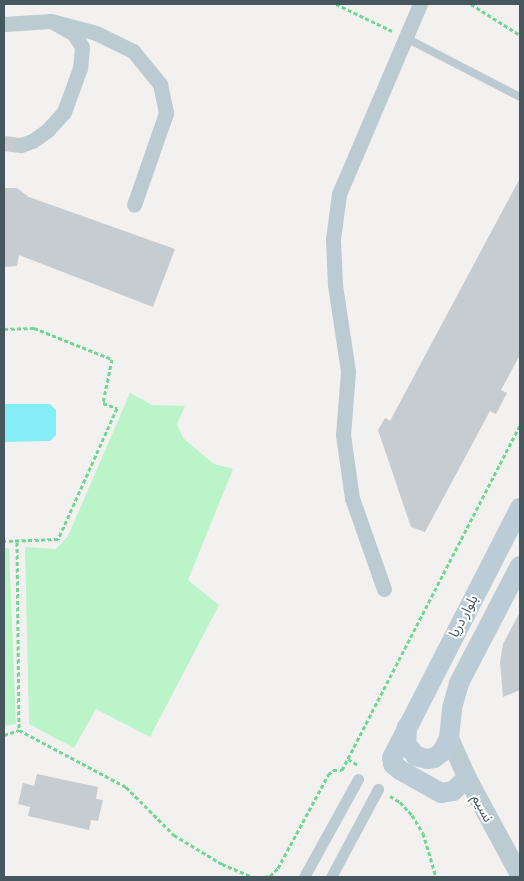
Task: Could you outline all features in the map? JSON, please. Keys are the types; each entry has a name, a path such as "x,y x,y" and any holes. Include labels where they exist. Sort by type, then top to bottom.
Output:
{"main road":[{"name":"بلوار دریا","path":"467,778 453,791 442,793 400,770 393,764 392,758 520,508"},
{"name":"بلوار دریا","path":"449,738 452,708 459,683 520,566"},
{"path":"408,725 406,744 416,756 427,759 434,758 442,752 449,738"}],"street":[{"path":"384,589 352,498 343,435 348,371 335,285 333,239 340,194 404,37 420,4"},
{"path":"21,145 32,141 48,130 64,112 80,68 82,47 74,34 51,21"},
{"path":"4,24 51,21 96,33 133,51 160,84 166,114 134,205"},
{"name":"نسیم","path":"449,738 467,778 520,876"},
{"path":"304,877 358,779"},
{"path":"331,877 378,789"}],"lane":[{"path":"404,37 520,97"}],"path":[{"path":"336,4 404,37"},
{"path":"471,4 520,35"},
{"path":"4,329 34,328 112,359 103,403 117,408 58,539 4,541"},
{"path":"342,770 520,425"},
{"path":"17,542 19,730"},
{"path":"4,734 19,730 126,788 174,835 222,864 252,877"}],"green space":[{"path":"130,393 152,405 185,406 177,424 183,438 214,464 233,469 188,580 219,605 150,737 96,709 74,748 29,724 25,547 56,549 68,536"},
{"path":"4,548 9,548 16,724 4,726"}],"water":[{"path":"4,404 50,404 56,410 56,435 50,441 4,442"}],"building":[{"path":"520,178 520,355 501,390 507,393 496,414 490,411 425,532 411,527 378,430 385,418 390,421"},
{"path":"4,188 17,188 29,197 175,249 153,307 19,255 17,266 4,267"},
{"path":"520,612 520,690 503,697 500,662 503,644"},
{"path":"37,774 98,787 96,799 103,800 98,821 91,820 89,830 28,816 30,807 18,804 23,783 34,786"}],"tunnel":[{"path":"4,143 21,145"}]}
